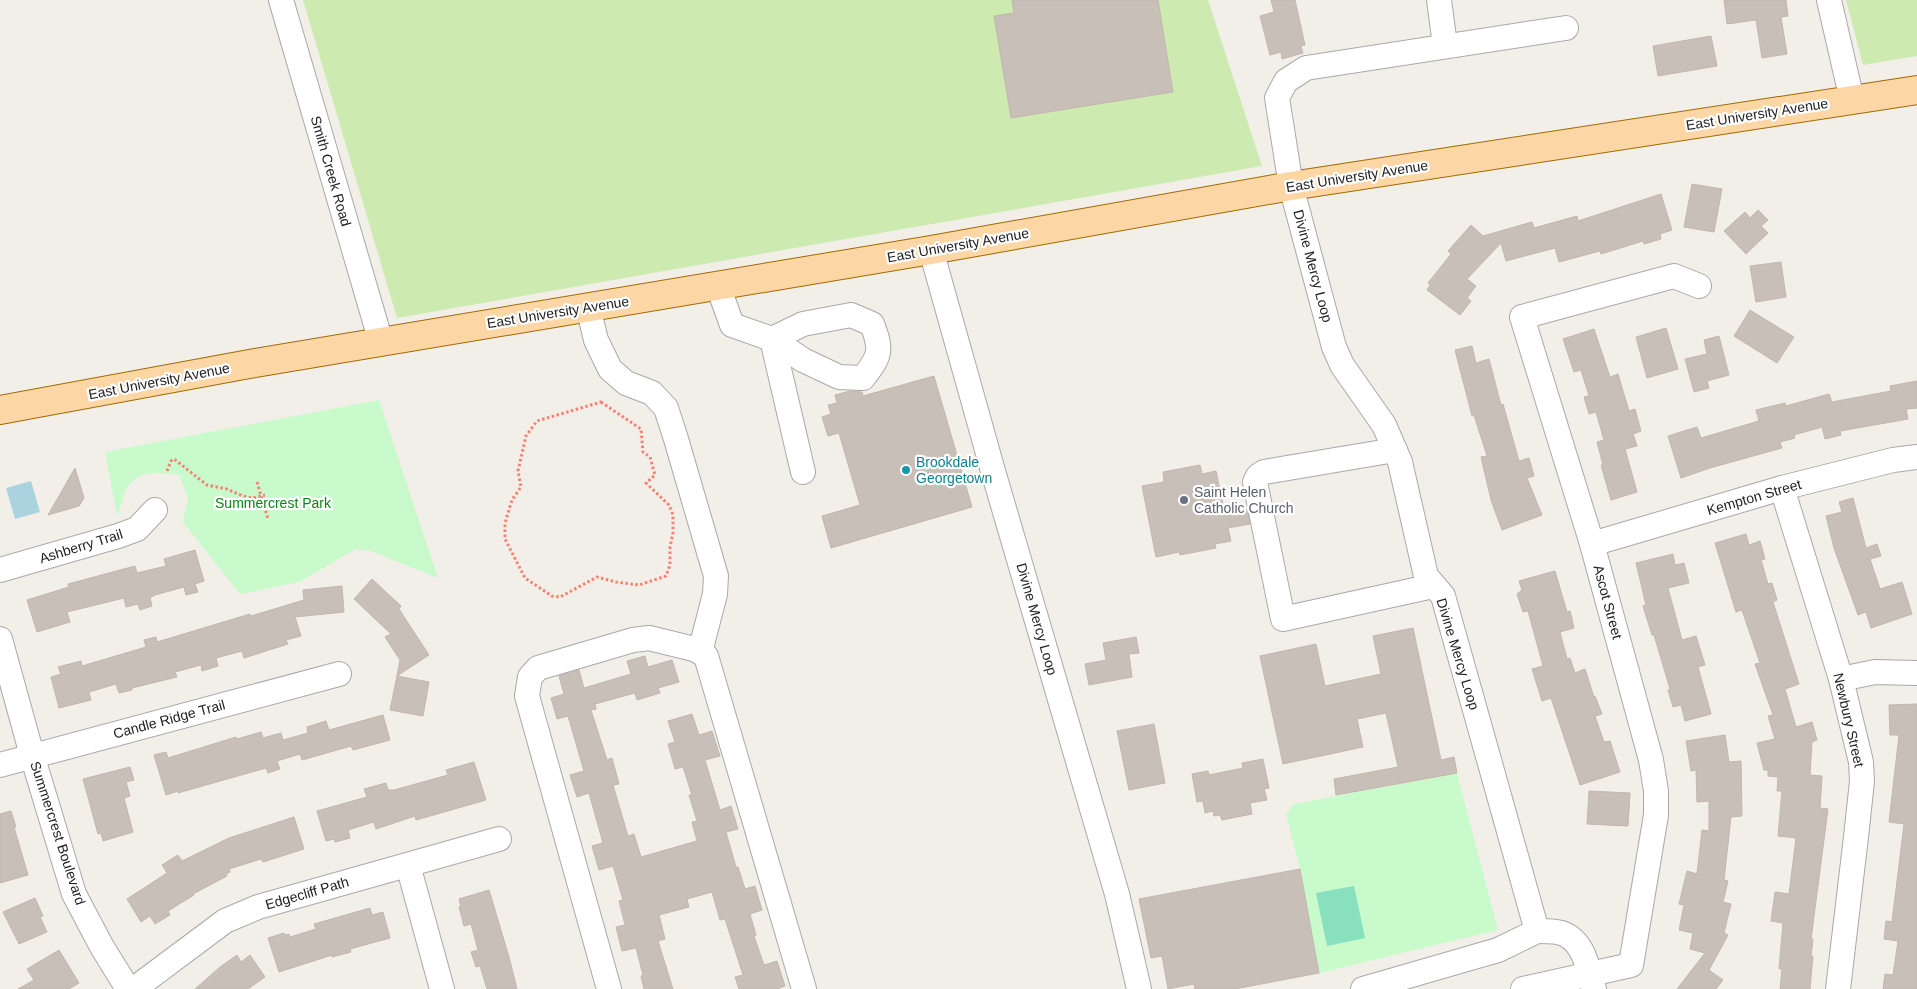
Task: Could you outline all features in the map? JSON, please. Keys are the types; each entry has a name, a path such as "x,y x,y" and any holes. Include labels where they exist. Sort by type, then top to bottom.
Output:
{"main road":[{"name":"East University Avenue","path":"0,410 255,363 931,250 1291,186 1917,90"}],"street":[{"name":"Smith Creek Road","path":"281,0 381,342"},
{"path":"1439,0 1446,45"},
{"path":"1829,0 1852,100"},
{"name":"Divine Mercy Loop","path":"1537,931 1443,596 1426,576 1400,462 1384,425 1342,365 1334,347 1291,186 1277,98 1286,81 1306,68 1566,28"},
{"name":"Divine Mercy Loop","path":"931,250 993,471 1117,894 1139,989"},
{"name":"Ascot Street","path":"1523,989 1592,981 1631,965 1656,815 1656,791 1644,729 1592,544 1522,317 1674,276 1699,286"},
{"path":"718,286 732,325 772,340 803,472"},
{"path":"588,307 596,340 610,369 626,383 652,393 666,408 716,576 715,594 700,652"},
{"path":"1395,450 1264,472 1258,476 1255,482 1283,619 1433,586"},
{"name":"Kempton Street","path":"1592,544 1782,488 1893,460 1917,457"},
{"name":"Newbury Street","path":"1782,488 1840,679 1861,762 1862,781 1838,989"},
{"name":"Ashberry Trail","path":"0,570 137,529 155,510"},
{"path":"609,989 526,696 530,677 538,668 633,640 649,638 694,649 706,656 804,989"},
{"name":"Summercrest Boulevard","path":"0,639 32,755 74,894 102,947 128,989"},
{"path":"1840,679 1875,672 1917,673"},
{"name":"Candle Ridge Trail","path":"0,765 339,674"},
{"name":"Edgecliff Path","path":"134,989 225,921 258,907 499,839"},
{"path":"408,865 442,989"},
{"path":"1363,989 1498,950 1537,931 1559,932 1573,939 1583,953 1592,981"}],"path":[{"path":"601,402 641,430 642,452 650,457 654,475 646,483 669,505 674,515 670,565 666,576 639,585 597,577 560,597 552,596 525,578 505,539 505,523 512,500 521,486 518,471 526,436 537,421 601,402"},
{"path":"167,471 171,461 174,459 207,485 227,489 253,498 263,495"},
{"path":"257,482 263,495 268,519"}],"green space":[{"path":"303,0 1208,0 1262,166 397,318"},
{"path":"1846,0 1917,0 1917,56 1863,65"},
{"name":"Summercrest Park","path":"379,400 438,578 368,550 356,549 299,582 240,594 183,522 188,498 179,475 157,473 142,475 136,478 126,490 117,516 105,452"},
{"path":"1457,773 1498,930 1319,973 1300,869 1286,814 1294,804"},
{"path":"1354,886 1365,938 1327,946 1316,893"}],"water":[{"path":"31,481 40,512 15,519 6,488"}],"building":[{"path":"1012,0 1158,0 1173,92 1011,118 994,16 1014,13"},
{"path":"1271,0 1295,0 1305,45 1301,46 1303,53 1282,59 1281,52 1270,55 1260,16 1274,12"},
{"path":"1724,0 1786,0 1788,16 1781,17 1787,54 1762,58 1756,20 1727,24"},
{"path":"1711,36 1717,66 1658,76 1653,46"},
{"path":"1692,184 1722,189 1714,232 1684,227"},
{"path":"1661,194 1672,230 1660,234 1661,239 1644,244 1643,241 1601,254 1600,251 1559,262 1555,248 1506,261 1501,243 1467,279 1476,286 1467,298 1471,301 1460,315 1427,290 1430,285 1428,283 1451,254 1448,251 1471,225 1483,236 1532,222 1534,228 1577,216 1578,221"},
{"path":"1758,210 1768,220 1761,226 1768,233 1746,254 1724,231 1745,212 1750,218"},
{"path":"1781,262 1786,297 1756,302 1750,266"},
{"path":"1750,310 1794,337 1777,363 1734,336"},
{"path":"1666,328 1678,369 1647,378 1636,337"},
{"path":"1594,329 1610,377 1618,374 1629,411 1635,409 1641,431 1633,434 1637,446 1625,449 1637,492 1611,500 1601,465 1603,465 1597,442 1604,440 1596,412 1589,414 1584,397 1589,396 1581,370 1574,372 1563,339"},
{"path":"1719,336 1729,375 1707,381 1709,388 1694,392 1685,359 1707,354 1704,340"},
{"path":"1472,346 1476,363 1489,359 1519,461 1529,458 1534,476 1527,478 1542,515 1502,530 1491,500 1481,457 1487,456 1474,415 1472,416 1455,350"},
{"name":"Brookdale Georgetown","path":"934,376 972,507 831,548 822,516 860,505 839,433 828,436 822,417 831,414 828,405 837,403 835,395 850,391 862,392 863,396"},
{"path":"1917,381 1917,408 1906,409 1908,419 1840,431 1841,435 1825,439 1822,427 1794,435 1795,438 1780,442 1782,448 1681,478 1668,436 1697,427 1701,438 1759,421 1756,410 1785,403 1786,406 1829,394 1832,402 1891,391 1890,386"},
{"name":"Saint Helen Catholic Church","path":"1200,465 1202,474 1216,471 1225,514 1247,509 1250,524 1228,528 1231,541 1215,544 1216,548 1180,555 1179,552 1156,557 1142,486 1164,482 1163,472"},
{"path":"75,468 84,498 79,506 48,515"},
{"path":"1853,498 1866,548 1877,544 1881,556 1870,559 1880,589 1902,582 1912,614 1871,628 1866,612 1858,615 1834,548 1826,516 1842,512 1839,502"},
{"path":"1746,534 1749,545 1760,541 1765,559 1761,560 1768,584 1772,583 1777,600 1773,602 1799,684 1785,689 1796,727 1812,722 1817,740 1812,742 1810,775 1822,776 1820,808 1828,809 1811,939 1813,939 1811,956 1813,956 1810,989 1780,989 1782,969 1779,969 1783,923 1771,921 1775,892 1789,894 1796,838 1778,836 1782,791 1777,791 1778,777 1768,776 1768,770 1764,770 1757,743 1775,739 1768,716 1773,715 1755,664 1760,663 1742,610 1736,612 1715,543"},
{"path":"195,550 204,581 195,584 198,592 186,595 184,587 155,595 150,598 152,606 140,610 138,604 126,607 124,598 67,612 70,622 37,632 27,600 69,587 68,584 135,566 137,573 166,566 164,559"},
{"path":"1673,554 1675,565 1684,563 1689,583 1668,588 1682,640 1696,636 1705,665 1698,667 1711,714 1685,721 1681,705 1673,707 1668,690 1670,689 1654,635 1652,635 1643,606 1646,605 1636,563"},
{"path":"1555,571 1567,612 1570,611 1574,628 1560,632 1567,659 1570,658 1575,673 1585,669 1602,714 1595,716 1604,742 1610,741 1620,772 1580,785 1551,698 1542,701 1532,669 1543,666 1528,611 1523,612 1517,594 1522,590 1519,581"},
{"path":"372,579 401,606 399,609 429,655 397,676 400,660 385,637 391,634 354,599"},
{"path":"342,586 344,612 295,617 301,636 286,640 288,644 244,658 242,651 216,658 218,666 202,671 201,665 175,672 177,677 132,688 132,690 119,693 116,684 89,692 91,700 59,708 51,677 61,674 58,667 81,661 82,666 146,647 144,640 156,637 157,642 304,600 303,590"},
{"path":"1413,628 1441,760 1454,757 1457,773 1336,795 1334,779 1398,767 1386,713 1357,719 1363,747 1283,764 1260,656 1316,644 1325,686 1381,674 1373,636"},
{"path":"1136,637 1139,653 1129,654 1132,677 1089,685 1085,664 1106,660 1103,643"},
{"path":"645,656 648,667 672,660 679,682 658,688 660,693 637,700 635,693 595,704 596,709 591,710 607,760 612,758 619,784 613,785 628,836 634,834 641,857 697,841 692,822 697,821 689,795 692,795 683,767 675,769 668,744 675,742 668,721 692,714 699,735 712,731 720,756 705,760 720,810 731,806 738,829 726,832 736,867 738,867 745,889 755,886 762,910 750,914 756,935 754,936 764,965 777,961 785,986 777,989 739,989 735,977 743,975 725,919 720,920 712,892 687,899 689,907 659,915 665,939 658,941 673,989 644,989 641,976 643,975 636,948 622,951 616,927 625,925 619,901 623,900 613,866 599,870 592,846 603,843 589,793 577,797 570,775 584,771 568,716 557,719 551,698 564,694 559,676 579,670 584,688 631,674 627,661"},
{"path":"397,676 429,682 423,716 390,710"},
{"path":"1917,704 1917,989 1883,989 1885,974 1893,975 1898,941 1884,939 1886,921 1892,922 1904,824 1889,822 1899,735 1890,735 1889,705"},
{"path":"383,715 390,740 353,750 351,746 302,760 300,754 277,761 280,769 268,773 266,768 178,793 178,791 166,795 154,755 166,752 168,758 236,737 237,739 261,732 263,738 281,733 283,740 308,733 307,727 326,721 329,730"},
{"path":"1154,724 1165,783 1129,790 1117,731"},
{"path":"1725,735 1729,762 1741,761 1742,816 1731,817 1724,880 1728,881 1723,902 1731,904 1724,933 1728,935 1709,970 1723,980 1716,989 1677,989 1705,953 1690,949 1693,933 1679,930 1684,905 1679,904 1687,871 1697,874 1702,830 1709,831 1709,801 1697,802 1696,770 1691,771 1686,741"},
{"path":"1263,759 1269,788 1264,789 1267,800 1250,803 1252,814 1222,820 1220,815 1214,816 1213,811 1205,813 1203,801 1197,802 1192,774 1208,771 1209,775 1243,768 1242,763"},
{"path":"474,762 486,800 416,820 415,816 376,829 374,822 348,830 350,838 335,842 334,839 326,841 317,811 367,797 364,789 386,783 388,790 394,790 448,775 446,770"},
{"path":"130,767 134,780 126,782 130,796 124,798 133,832 103,841 101,833 98,834 83,779"},
{"path":"1589,791 1630,793 1628,826 1587,824"},
{"path":"11,811 28,875 0,883 0,814"},
{"path":"294,817 304,849 263,862 261,859 229,869 230,872 226,874 227,876 193,894 168,911 170,915 155,924 150,916 141,922 127,899 167,873 162,865 178,855 182,861 229,838"},
{"path":"1300,869 1319,973 1235,989 1195,989 1194,984 1168,989 1162,956 1151,958 1139,899"},
{"path":"489,890 517,989 487,989 480,966 476,967 471,952 478,950 471,924 464,926 459,899"},
{"path":"35,898 43,916 40,917 47,932 19,944 3,912"},
{"path":"370,908 372,915 383,912 390,938 350,949 351,952 332,957 332,955 279,972 268,938 284,933 285,935 289,934 290,937 316,929 314,924"},
{"path":"59,950 79,983 69,989 18,989 34,980 27,969"},
{"path":"237,955 241,962 250,955 265,977 248,989 195,989 220,967"}],"place":[{"name":"Brookdale Georgetown","path":"906,470"},
{"name":"Saint Helen Catholic Church","path":"1184,500"}]}
